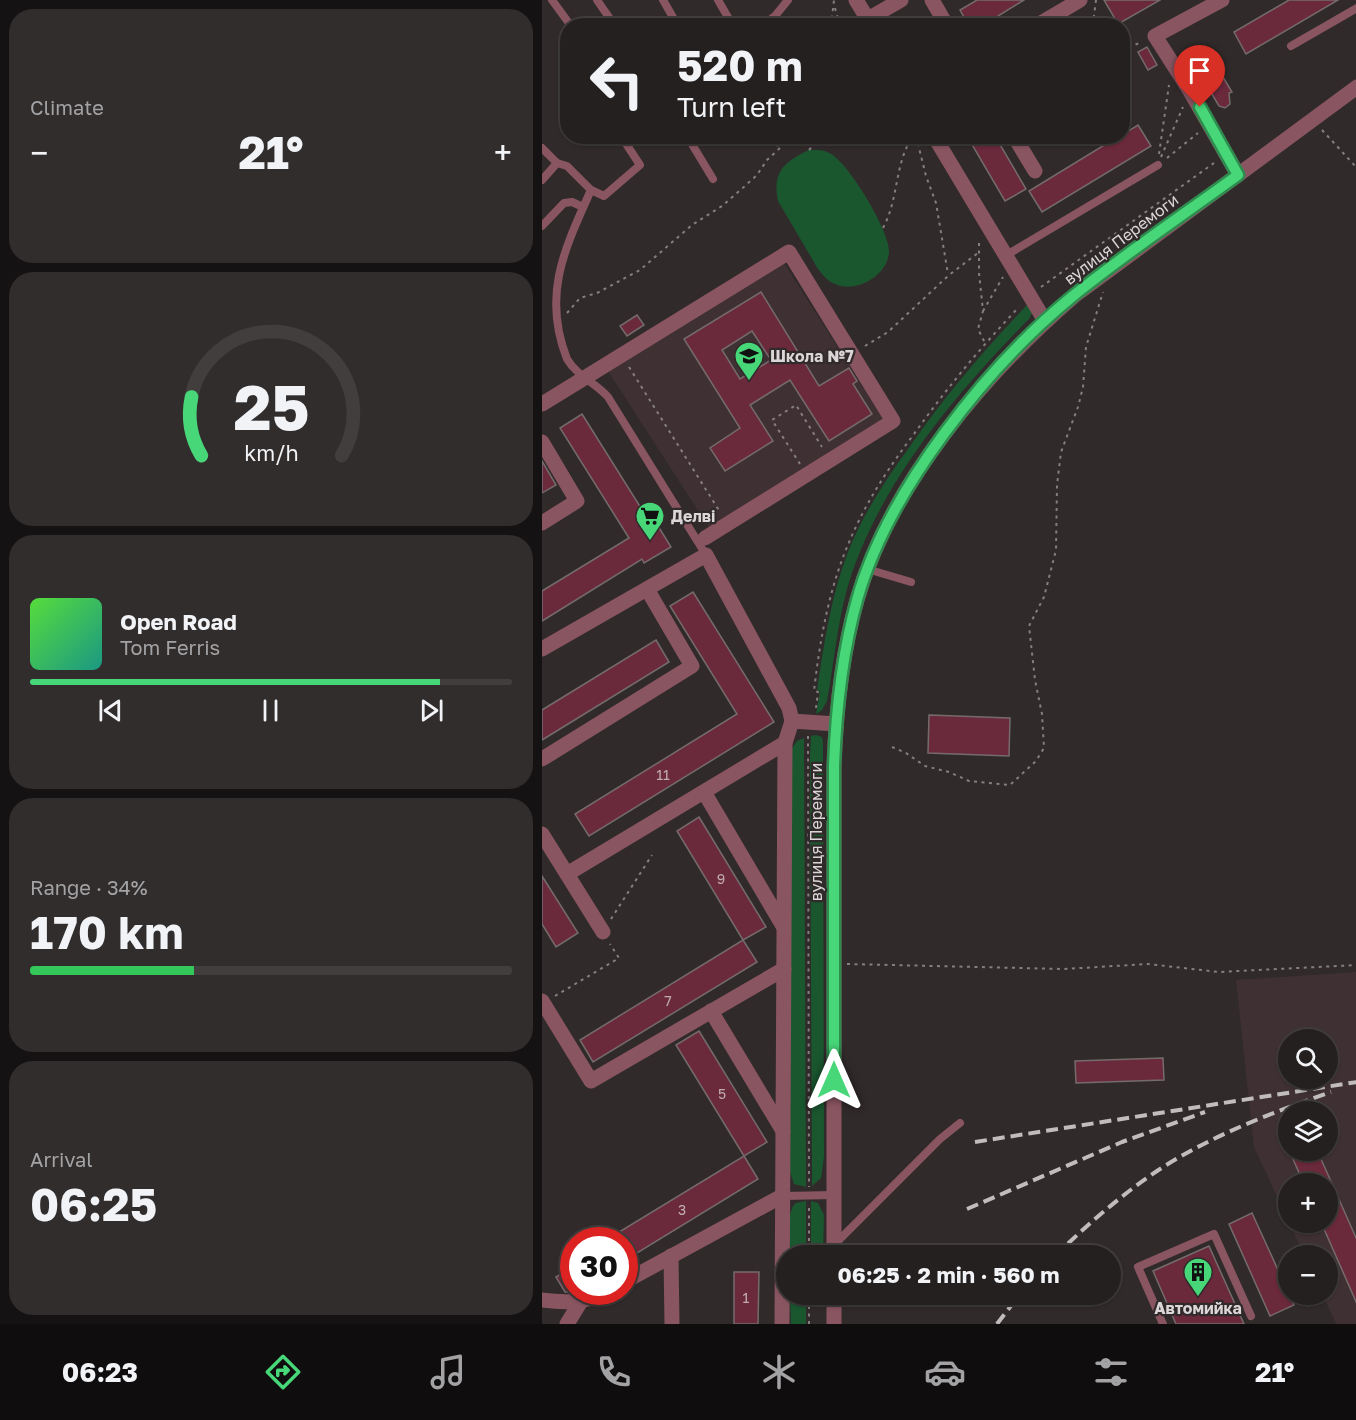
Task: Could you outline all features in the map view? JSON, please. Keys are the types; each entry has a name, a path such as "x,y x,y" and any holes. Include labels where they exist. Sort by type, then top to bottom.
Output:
{"street":[{"path":"856,0 867,18"},
{"path":"876,18 901,0"},
{"path":"932,0 942,18"},
{"path":"1050,18 1080,0"},
{"path":"1222,0 1155,36 1210,124 1238,175"},
{"name":"вулиця Перемоги","path":"834,1245 834,766 836,724 850,628 867,569 892,515 928,456 964,408 1002,364 1045,321 1074,296 1356,87"},
{"path":"939,144 1045,321"},
{"path":"1019,144 1035,171"},
{"path":"542,404 789,252 893,421 705,538"},
{"path":"542,442 577,501 542,523"},
{"path":"542,649 706,555 789,708 792,721 785,743 782,1324"},
{"path":"542,759 692,666 647,589"},
{"path":"792,721 836,724"},
{"path":"567,874 785,743"},
{"path":"704,792 783,926"},
{"path":"542,834 603,932"},
{"path":"542,1001 591,1081 784,969"},
{"path":"711,1011 783,1131"},
{"path":"638,1274 782,1196"},
{"path":"671,1256 672,1324"},
{"path":"542,1300 560,1302"},
{"path":"567,1324 579,1305"},
{"path":"834,1305 834,1324"}],"lane":[{"path":"552,0 565,18"},
{"path":"597,0 609,18"},
{"path":"663,0 673,18"},
{"path":"718,0 728,18"},
{"path":"771,18 788,0"},
{"path":"1291,46 1356,8"},
{"path":"542,148 557,163 567,166 591,190 604,196 640,165 626,144"},
{"path":"692,144 713,179"},
{"path":"542,180 557,163"},
{"path":"1008,260 1158,165"},
{"path":"591,190 561,251 550,289 551,319 568,361 608,397 706,555"},
{"path":"542,226 564,203 572,202 583,207"},
{"path":"867,569 911,582"},
{"path":"839,1245 940,1138 960,1123"},
{"path":"782,1196 834,1196"},
{"path":"1163,1324 1138,1267 1214,1234 1251,1316"}],"path":[{"path":"832,18 834,0"},
{"path":"1095,18 1096,0"},
{"path":"834,6 838,18"},
{"path":"1130,47 1155,36"},
{"path":"1158,165 1169,86"},
{"path":"1158,165 1190,91"},
{"path":"1312,120 1356,168"},
{"path":"1158,165 1210,124"},
{"path":"777,144 778,148"},
{"path":"551,319 568,313 580,298 597,293 640,270 675,238 722,206 746,186 783,144"},
{"path":"809,150 815,144"},
{"path":"883,228 892,206 893,194 908,144"},
{"path":"916,144 936,203 949,275"},
{"path":"809,1245 808,740 818,692 814,691 819,648 833,589 850,539 866,507 896,458 948,386 1030,296 1227,154"},
{"path":"979,243 983,311"},
{"path":"852,354 888,332 949,275 978,253"},
{"path":"985,343 978,329 983,311 1008,260"},
{"path":"892,747 906,753 924,766 949,772 969,781 1010,785 1036,761 1044,748 1042,714 1035,680 1029,626 1044,597 1056,550 1057,485 1061,452 1078,407 1083,387 1086,347 1102,298 1107,272"},
{"path":"622,355 723,516"},
{"path":"802,467 772,420 796,405 825,452"},
{"path":"834,964 1064,969 1148,964 1219,972 1356,965"},
{"path":"809,1305 809,1324"}],"shaded area":[{"path":"784,263 884,420 710,529 608,371"},
{"path":"1356,972 1356,1324 1336,1324 1327,1305 1338,1305 1338,1245 1299,1245 1294,1233 1338,1233 1338,1173 1278,1173 1278,1199 1254,1147 1236,980"}],"green space":[{"path":"809,150 826,151 839,160 867,198 882,228 889,251 888,260 877,275 861,284 843,286 825,278 778,201 777,182 782,169 793,159"},
{"path":"1028,304 1032,313 1029,319 947,410 898,478 878,514 860,551 847,589 827,701 822,710 816,714 825,637 842,569 860,524 891,473 950,392"},
{"path":"811,736 822,737 823,741 824,1157 821,1178 812,1186 810,754"},
{"path":"804,738 806,1187 794,1184 790,1172 791,750 797,741"},
{"path":"806,1201 806,1245 790,1245 790,1214 796,1203"},
{"path":"811,1201 818,1203 824,1215 823,1245 811,1245"},
{"path":"790,1305 806,1305 806,1324 791,1324"}],"building":[{"path":"977,0 1024,0 995,18 964,18 960,10"},
{"path":"1104,0 1160,0 1128,18 1114,18"},
{"path":"1289,0 1338,0 1246,54 1234,32"},
{"path":"1147,47 1157,65 1148,70 1138,52"},
{"path":"1220,72 1232,92 1229,93 1230,104 1225,108 1219,106 1204,81"},
{"path":"1138,125 1151,146 1042,212 1029,191 1106,144 1130,144 1130,130"},
{"path":"972,144 1000,144 1026,189 1005,201"},
{"name":"Школа №7","path":"761,292 819,386 849,368 857,381 853,384 872,414 829,441 790,380 750,405 773,441 725,471 710,448 740,428 684,339","holes":["752,331 771,360 740,379 722,350"]},
{"path":"637,315 644,325 627,336 620,326"},
{"path":"582,414 651,524 655,521 671,547 644,563 642,559 542,621 542,591 629,538 560,428"},
{"path":"542,461 556,485 542,493"},
{"path":"693,592 774,722 589,836 575,814 737,714 670,606"},
{"path":"656,640 669,662 542,740 542,710"},
{"path":"929,715 1010,718 1009,756 928,753"},
{"path":"699,817 766,927 743,940 677,831"},
{"path":"542,876 578,933 556,947 542,924"},
{"path":"743,940 757,962 593,1062 580,1040"},
{"path":"699,1031 767,1142 744,1156 676,1045"},
{"path":"1163,1058 1164,1080 1076,1083 1075,1061"},
{"path":"744,1156 758,1179 638,1252 638,1227 627,1227"},
{"path":"1294,1161 1322,1161 1327,1173 1299,1173"},
{"path":"1338,1197 1357,1240 1357,1304 1338,1261 1338,1245 1331,1245 1326,1233 1338,1233"},
{"path":"1252,1213 1278,1270 1278,1305 1294,1305 1270,1316 1229,1224"},
{"name":"Автомийка","path":"1209,1246 1244,1324 1176,1324 1153,1271"},
{"path":"734,1272 759,1272 758,1324 734,1324"}],"railway":[{"path":"975,1142 1357,1082"},
{"path":"1067,1245 1117,1201 1177,1158 1241,1126 1331,1092"},
{"path":"967,1209 1122,1142 1205,1112"},
{"path":"997,1324 1012,1305"}],"place":[{"name":"Школа №7","path":"749,382"},
{"name":"Делві","path":"650,542"},
{"name":"Автомийка","path":"1198,1298"}],"route":[{"path":"834,1080 836,724 850,628 867,569 892,515 928,456 964,408 1002,364 1074,296 1238,175 1200,107"}]}
